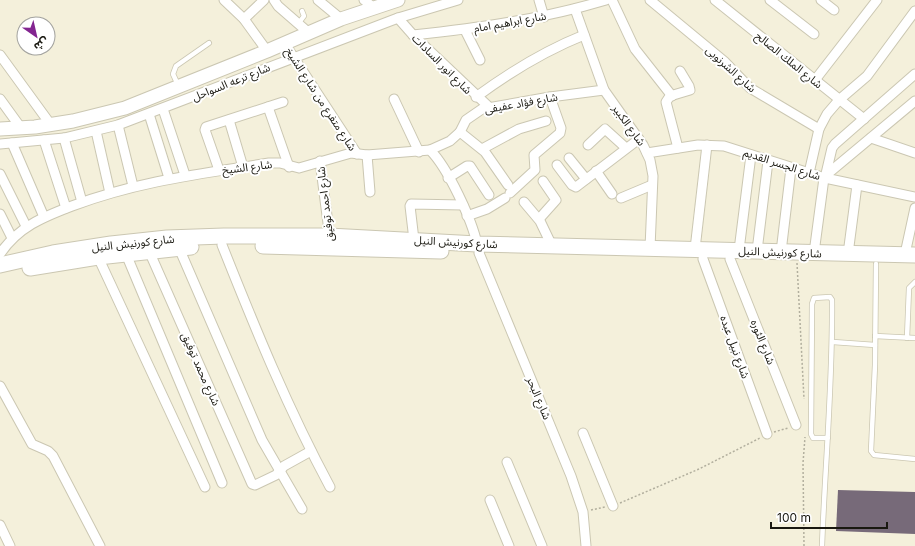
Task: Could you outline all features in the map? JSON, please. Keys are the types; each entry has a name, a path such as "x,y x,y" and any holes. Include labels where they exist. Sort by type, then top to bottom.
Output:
{"main road":[{"name":"شارع ترعه السواحل","path":"0,129 51,125 126,108 285,44 341,19 368,4 398,0"},
{"name":"شارع كورنيش النيل","path":"0,275 22,265 69,250 167,238 224,236 478,248 735,255 797,261 876,264 912,258"},
{"name":"شارع كورنيش النيل","path":"0,265 22,265 179,248 222,245 414,240 478,248 552,246 610,251 650,248 699,254"},
{"name":"شارع كورنيش النيل","path":"735,255 757,251 912,258"}],"street":[{"path":"224,0 244,18 267,51"},
{"path":"244,18 264,0"},
{"path":"274,0 278,6 309,33"},
{"path":"318,0 341,19"},
{"name":"شارع ترعه السواحل","path":"0,144 64,138 118,125 163,109 294,56 398,18 458,0"},
{"path":"539,0 544,17"},
{"name":"شارع ابراهيم امام","path":"413,35 465,30 544,17 575,10 606,0"},
{"path":"612,0 635,49 672,96"},
{"name":"شارع الشرنوبى","path":"650,0 725,62 750,88 818,129"},
{"name":"شارع الملك الصالح","path":"715,0 864,119"},
{"path":"770,0 814,34"},
{"path":"821,0 834,10"},
{"path":"815,80 876,0"},
{"name":"شارع الكبير","path":"575,10 604,90 639,138 647,153 652,168 650,248"},
{"path":"809,173 818,129 839,100 867,76 915,11"},
{"name":"شارع انور السادات","path":"398,18 413,35 476,97 489,107"},
{"path":"465,30 480,60"},
{"path":"476,97 515,69 537,56 584,35"},
{"name":"شارع متفرع من شارع الشيخ","path":"285,44 362,154"},
{"path":"0,56 51,125"},
{"path":"678,148 666,102 667,99 672,96 690,90 680,71"},
{"path":"814,253 825,177 833,146 915,74"},
{"name":"شارع فؤاد عفيفى","path":"430,150 445,145 460,132 466,120 489,107 604,90"},
{"path":"468,216 487,209 535,170 534,155 560,133 561,128 550,97"},
{"path":"0,99 21,128"},
{"path":"394,99 419,152"},
{"path":"825,177 915,101"},
{"path":"219,170 205,128 283,102"},
{"path":"268,107 289,167"},
{"path":"163,109 184,175"},
{"path":"149,114 169,178"},
{"path":"229,120 243,167"},
{"path":"482,149 519,129 546,121"},
{"path":"118,125 133,186"},
{"path":"588,145 605,129 626,148"},
{"path":"96,131 110,193"},
{"path":"460,132 482,149 507,192"},
{"path":"64,138 82,202"},
{"path":"557,165 574,186 586,179 639,138"},
{"path":"871,138 915,152"},
{"path":"44,140 66,208"},
{"path":"12,143 44,217"},
{"path":"699,254 708,145"},
{"name":"شارع الجسر القديم","path":"647,153 708,145 733,148 768,161 809,173 915,197"},
{"path":"430,150 448,178 468,216 478,248"},
{"name":"شارع الشيخ","path":"0,254 12,238 26,226 82,202 133,186 184,175 274,163 299,168 345,154 419,152 430,150"},
{"path":"362,154 370,192"},
{"path":"735,255 751,155"},
{"path":"569,158 586,179"},
{"name":"شارع احمد توفيق","path":"320,161 330,242"},
{"path":"757,251 768,161"},
{"path":"448,178 467,166 470,166 489,195"},
{"path":"781,252 791,168"},
{"path":"596,171 612,194"},
{"path":"0,174 26,226"},
{"path":"539,219 556,200 542,181"},
{"path":"621,198 652,185"},
{"path":"848,254 857,185"},
{"path":"524,202 547,231 552,246"},
{"path":"414,240 410,206 412,204 462,205"},
{"path":"912,258 915,208"},
{"path":"0,214 12,238"},
{"path":"222,245 264,352 311,451 330,487"},
{"path":"179,248 248,410 279,471 302,509"},
{"name":"شارع البحر","path":"478,248 571,476 583,512 585,545"},
{"name":"شارع محمد توفيق","path":"149,251 251,483 255,485 276,475 279,471"},
{"path":"126,254 222,483"},
{"name":"شارع نبيل عبده","path":"699,254 767,434"},
{"name":"شارع الثوره","path":"735,255 796,425"},
{"path":"98,257 205,487"},
{"path":"0,386 32,444 48,451 53,456 100,546"},
{"path":"583,433 613,506"},
{"path":"279,471 284,466 311,451"},
{"path":"507,462 542,546"},
{"path":"490,500 509,546"},
{"path":"0,525 10,546"}],"lane":[{"path":"298,24 304,16 302,11"},
{"path":"179,87 173,74 176,66 209,43"},
{"path":"876,264 871,451 874,455 915,459"},
{"path":"907,338 909,288 915,282"},
{"path":"822,546 828,438 833,342 832,300 830,297 814,298 812,304 811,434 814,438 828,438"},
{"path":"875,336 915,338"},
{"path":"833,342 875,345"}],"path":[{"path":"797,261 804,399"},
{"path":"583,512 613,506 681,478 767,434 796,425"},
{"path":"804,546 803,463 805,435"}],"building":[{"path":"838,490 915,492 915,534 836,531"}]}
